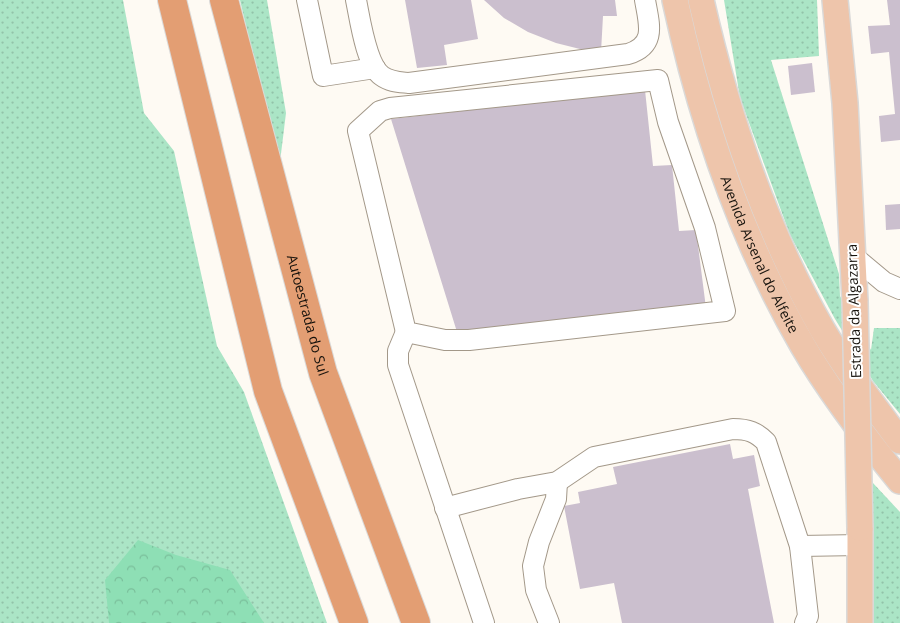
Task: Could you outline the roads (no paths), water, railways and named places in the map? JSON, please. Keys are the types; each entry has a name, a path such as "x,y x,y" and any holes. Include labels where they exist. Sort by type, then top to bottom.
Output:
{"highway":[{"path":"172,0 268,390 354,623"},
{"name":"Autoestrada do Sul","path":"224,0 323,373 416,623"}],"main road":[{"name":"Avenida Arsenal do Alfeite","path":"675,0 693,76 721,168 770,286 804,348 839,402 900,481"},
{"name":"Avenida Arsenal do Alfeite","path":"701,0 716,63 736,131 756,189 782,250 808,304 833,346 900,441"},
{"name":"Estrada da Algazarra","path":"835,0 845,103 855,300 860,623"}],"street":[{"path":"308,0 323,76 374,68"},
{"path":"356,0 365,40 374,68 382,76 396,82 409,83 628,54 638,51 644,46 649,35 645,0"},
{"path":"406,332 445,340 469,340 725,311 705,228 668,122 658,80 390,108 380,111 358,131 406,332 398,351 398,366 484,623"},
{"path":"853,256 884,282 900,289"},
{"path":"445,508 518,489 556,482 594,457 733,429 746,429 758,434 766,442 800,546 808,616 805,623"},
{"path":"549,623 536,590 533,566 539,542 556,499 556,482"},
{"path":"800,546 860,537"}]}
